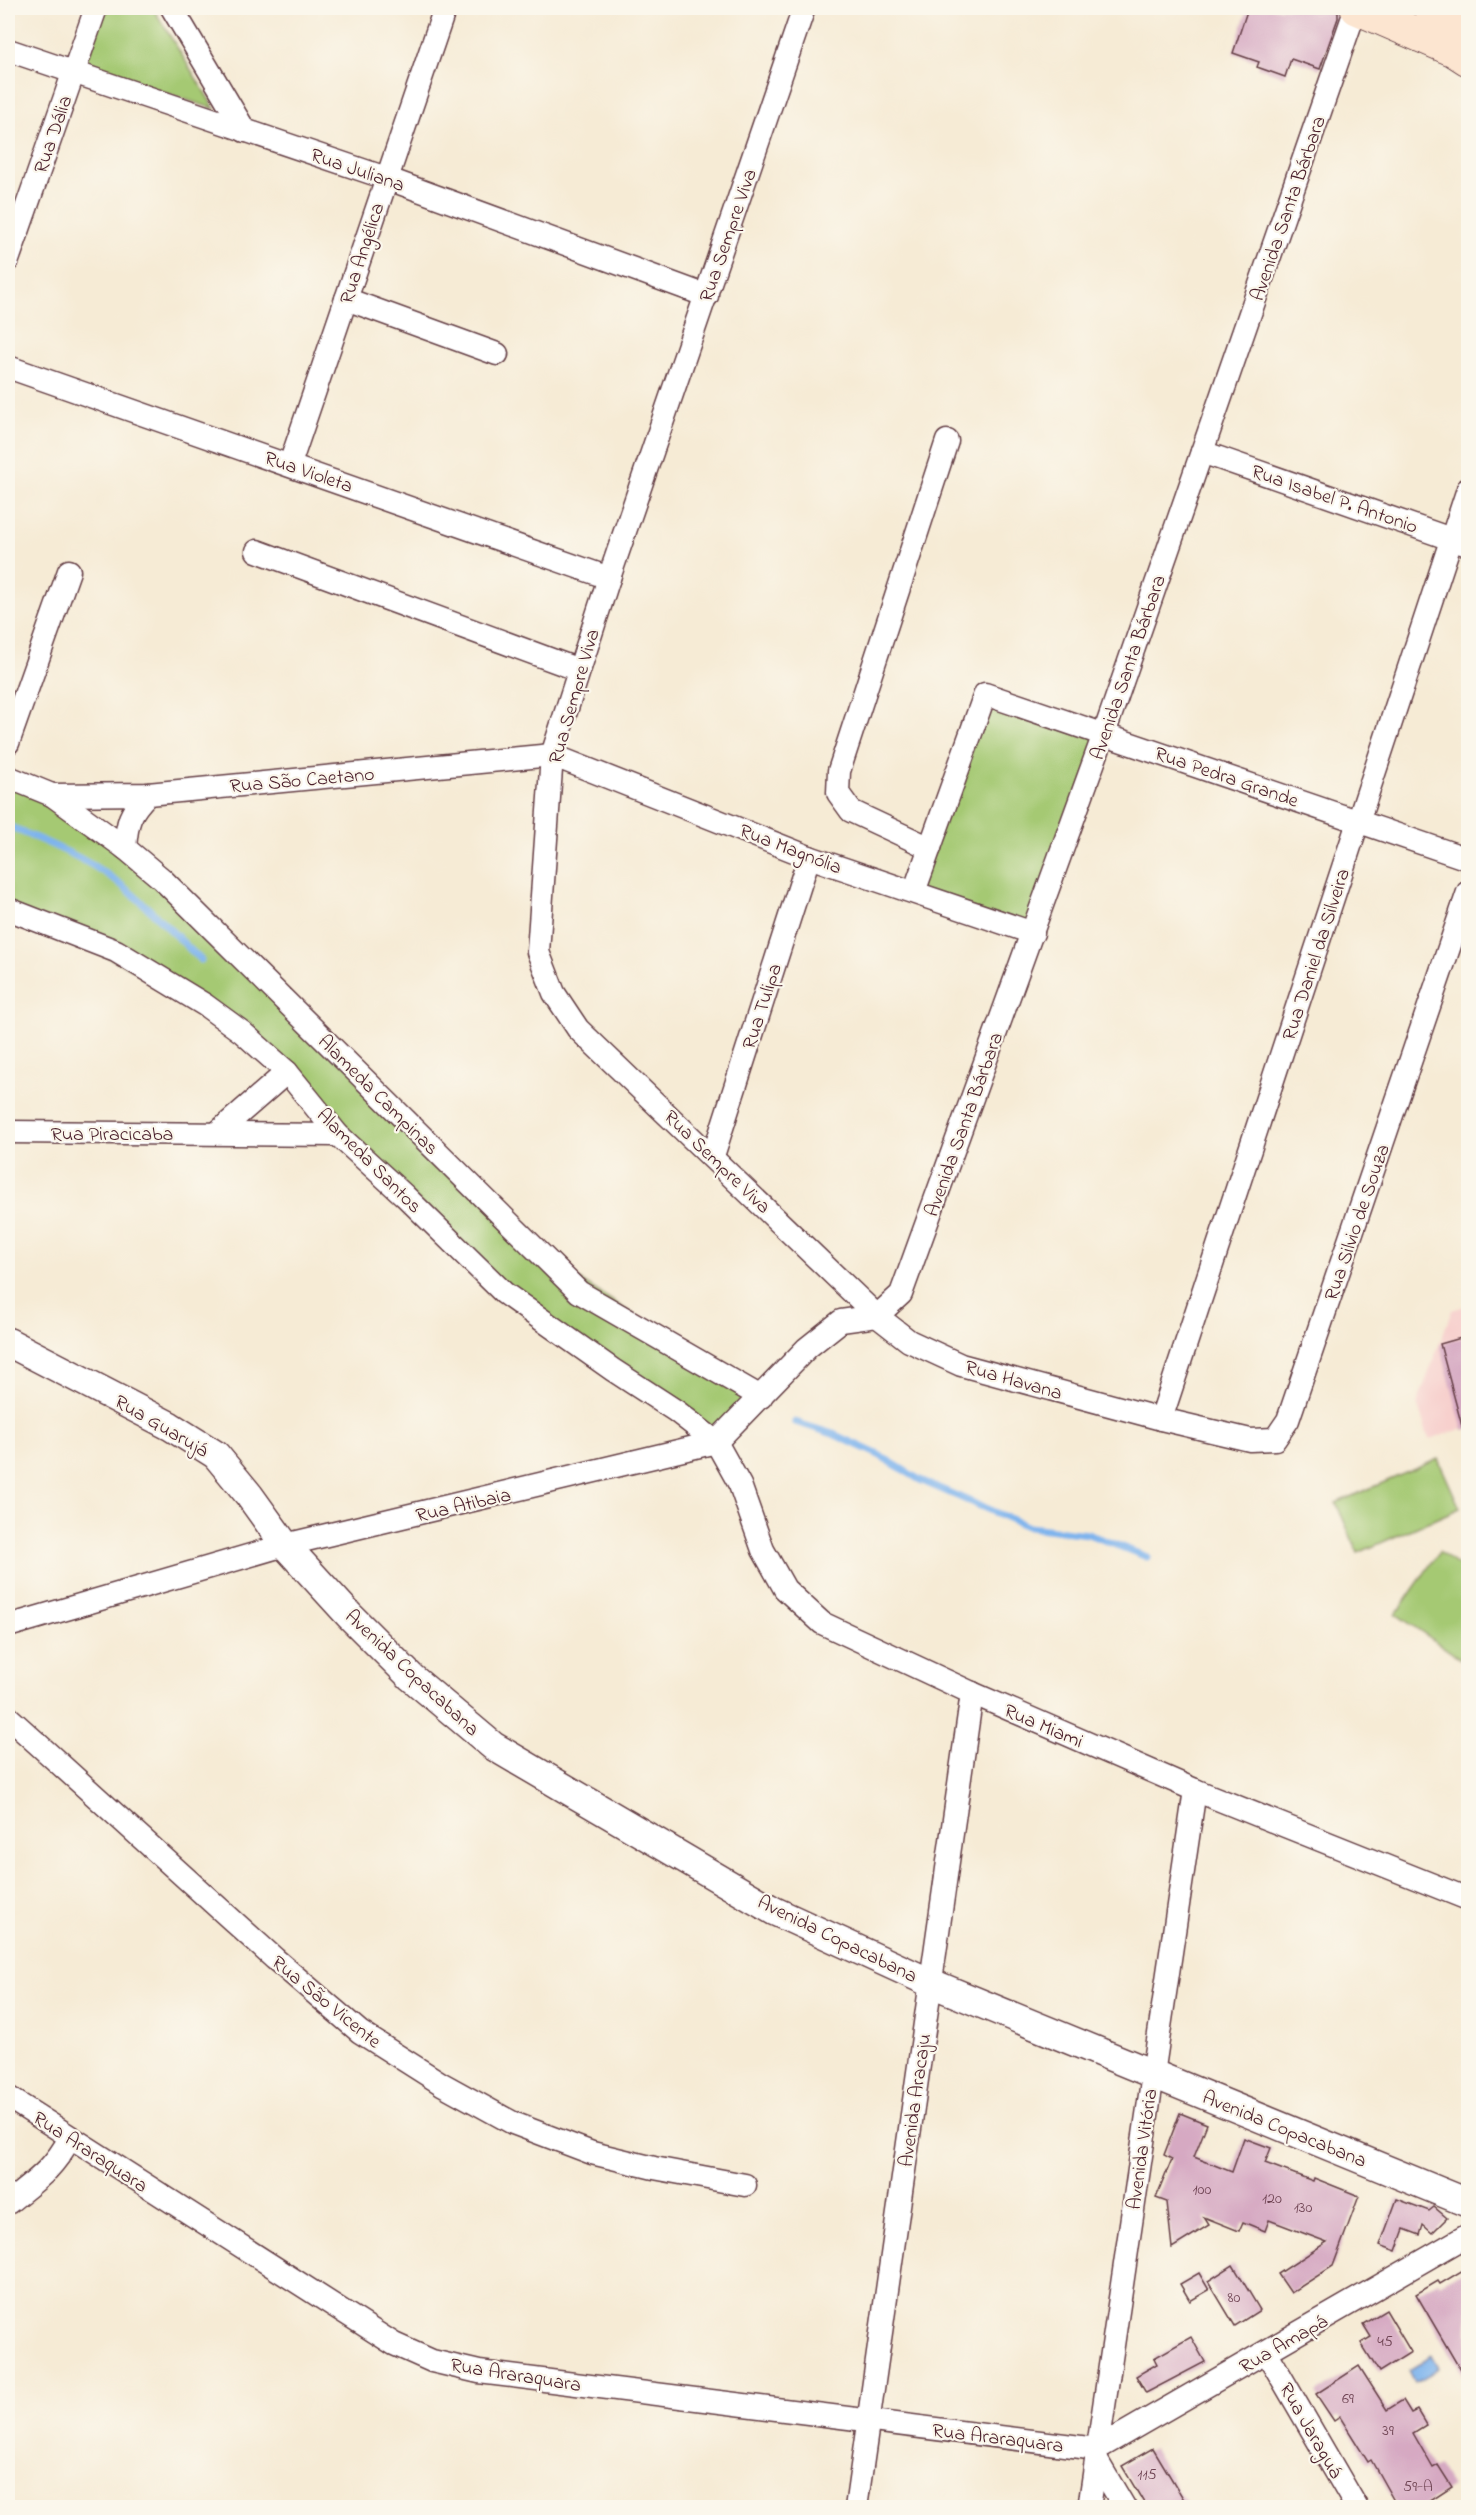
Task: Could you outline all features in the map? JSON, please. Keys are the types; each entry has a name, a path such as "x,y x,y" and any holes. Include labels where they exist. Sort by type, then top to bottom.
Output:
{"main road":[{"path":"1357,8 1454,51 1468,60"},
{"path":"1430,8 1468,25"}],"street":[{"name":"Rua Dália","path":"8,260 96,8"},
{"path":"172,8 244,131"},
{"name":"Rua Angélica","path":"290,464 445,8"},
{"name":"Rua Sempre Viva","path":"801,8 707,296 609,578 552,755 538,952 554,993 578,1029 713,1156 877,1316"},
{"name":"Avenida Santa Bárbara","path":"877,1316 901,1294 1104,734 1357,8"},
{"name":"Rua Juliana","path":"8,50 386,178 707,296"},
{"path":"346,299 496,354"},
{"name":"Rua Violeta","path":"8,367 290,464 609,578"},
{"path":"914,892 930,848 851,811 838,793 838,782 839,771 946,441"},
{"name":"Rua Isabel P. Antonio","path":"1202,452 1460,542"},
{"name":"Rua Daniel da Silveira","path":"1161,1419 1359,821 1460,542 1468,489"},
{"path":"257,551 579,670"},
{"path":"8,742 69,571"},
{"name":"Rua Pedra Grande","path":"930,848 985,693 1468,859"},
{"name":"Rua São Caetano","path":"52,795 148,794 552,755"},
{"name":"Rua Magnólia","path":"552,755 809,856 1033,933"},
{"name":"Alameda Campinas","path":"8,777 52,795 125,848 162,879 579,1292 761,1397"},
{"path":"125,848 132,810 148,794"},
{"name":"Rua Tulipa","path":"713,1156 809,856"},
{"name":"Rua Silvio de Souza","path":"1161,1419 1250,1440 1275,1439 1288,1420 1468,892"},
{"name":"Alameda Santos","path":"8,909 116,951 205,1005 242,1032 287,1072 338,1135 405,1196 504,1293 613,1370 676,1411 716,1442"},
{"path":"217,1133 287,1072"},
{"name":"Rua Piracicaba","path":"8,1132 338,1135"},
{"path":"716,1442 807,1348 841,1321 877,1316"},
{"name":"Rua Havana","path":"877,1316 909,1341 962,1365 1161,1419"},
{"name":"Rua Guarujá","path":"8,1342 170,1426 216,1455 249,1495 285,1545"},
{"name":"Rua Atibaia","path":"8,1626 285,1545 716,1442"},
{"name":"Rua Miami","path":"716,1442 740,1485 763,1550 785,1589 822,1623 972,1694 1195,1790 1468,1899"},
{"name":"Avenida Copacabana","path":"285,1545 349,1615 411,1677 493,1746 774,1911 931,1983 1468,2204"},
{"name":"Avenida Aracaju","path":"856,2508 972,1694"},
{"name":"Rua São Vicente","path":"8,1717 275,1959 352,2025 442,2084 513,2124 592,2153 654,2168 745,2184"},
{"name":"Avenida Vitória","path":"1089,2508 1195,1790"},
{"name":"Rua Araraquara","path":"8,2097 394,2344 432,2361 479,2372 868,2421 1096,2454"},
{"path":"8,2203 50,2168 70,2138"},
{"name":"Rua Amapá","path":"1096,2454 1468,2235"},
{"name":"Rua Jaraguá","path":"1267,2353 1357,2508"},
{"path":"1096,2454 1125,2508"}],"shaded area":[{"path":"1468,1305 1468,1427 1429,1439 1417,1404 1452,1310"}],"green space":[{"path":"103,8 153,8 215,109 83,67"},
{"path":"985,694 1104,734 1033,933 914,892"},
{"path":"8,777 125,848 541,1255 761,1397 716,1442 504,1293 205,1004 8,909"},
{"path":"1438,1459 1460,1508 1358,1553 1336,1503"},
{"path":"1439,1552 1468,1572 1468,1664 1396,1614"}],"water":[{"path":"1432,2356 1439,2368 1415,2382 1409,2370"}],"building":[{"path":"1248,8 1325,8 1338,12 1338,18 1320,69 1291,59 1285,77 1257,67 1259,62 1233,53"},
{"path":"1468,1336 1468,1429 1463,1430 1440,1344"},
{"path":"1180,2113 1207,2124 1194,2157 1232,2172 1244,2138 1271,2148 1265,2163 1313,2181 1314,2178 1359,2196 1333,2266 1291,2293 1278,2274 1327,2242 1269,2220 1265,2231 1243,2222 1239,2231 1204,2217 1209,2225 1172,2248 1167,2202 1156,2198 1172,2159 1164,2155"},
{"path":"1397,2199 1429,2211 1434,2207 1447,2218 1432,2233 1423,2225 1420,2235 1404,2229 1396,2251 1380,2245"},
{"path":"1233,2265 1260,2310 1235,2326 1208,2281"},
{"path":"1468,2267 1468,2383 1416,2294 1438,2281 1440,2284"},
{"path":"1199,2273 1209,2290 1190,2301 1180,2284"},
{"path":"1386,2310 1411,2352 1379,2372 1361,2343 1371,2337 1363,2324"},
{"path":"1191,2337 1205,2362 1146,2393 1136,2376 1157,2364 1154,2358"},
{"path":"1359,2366 1387,2410 1403,2400 1411,2413 1417,2410 1426,2425 1413,2433 1433,2468 1438,2465 1452,2487 1420,2508 1398,2508 1371,2460 1368,2462 1340,2417 1334,2421 1316,2394"},
{"path":"1153,2448 1189,2508 1147,2508 1122,2466"}],"waterway":[{"path":"8,826 72,854 102,871 148,908 201,960"},
{"path":"795,1422 833,1434 879,1455 920,1480 1029,1527 1088,1534 1147,1557"}]}
